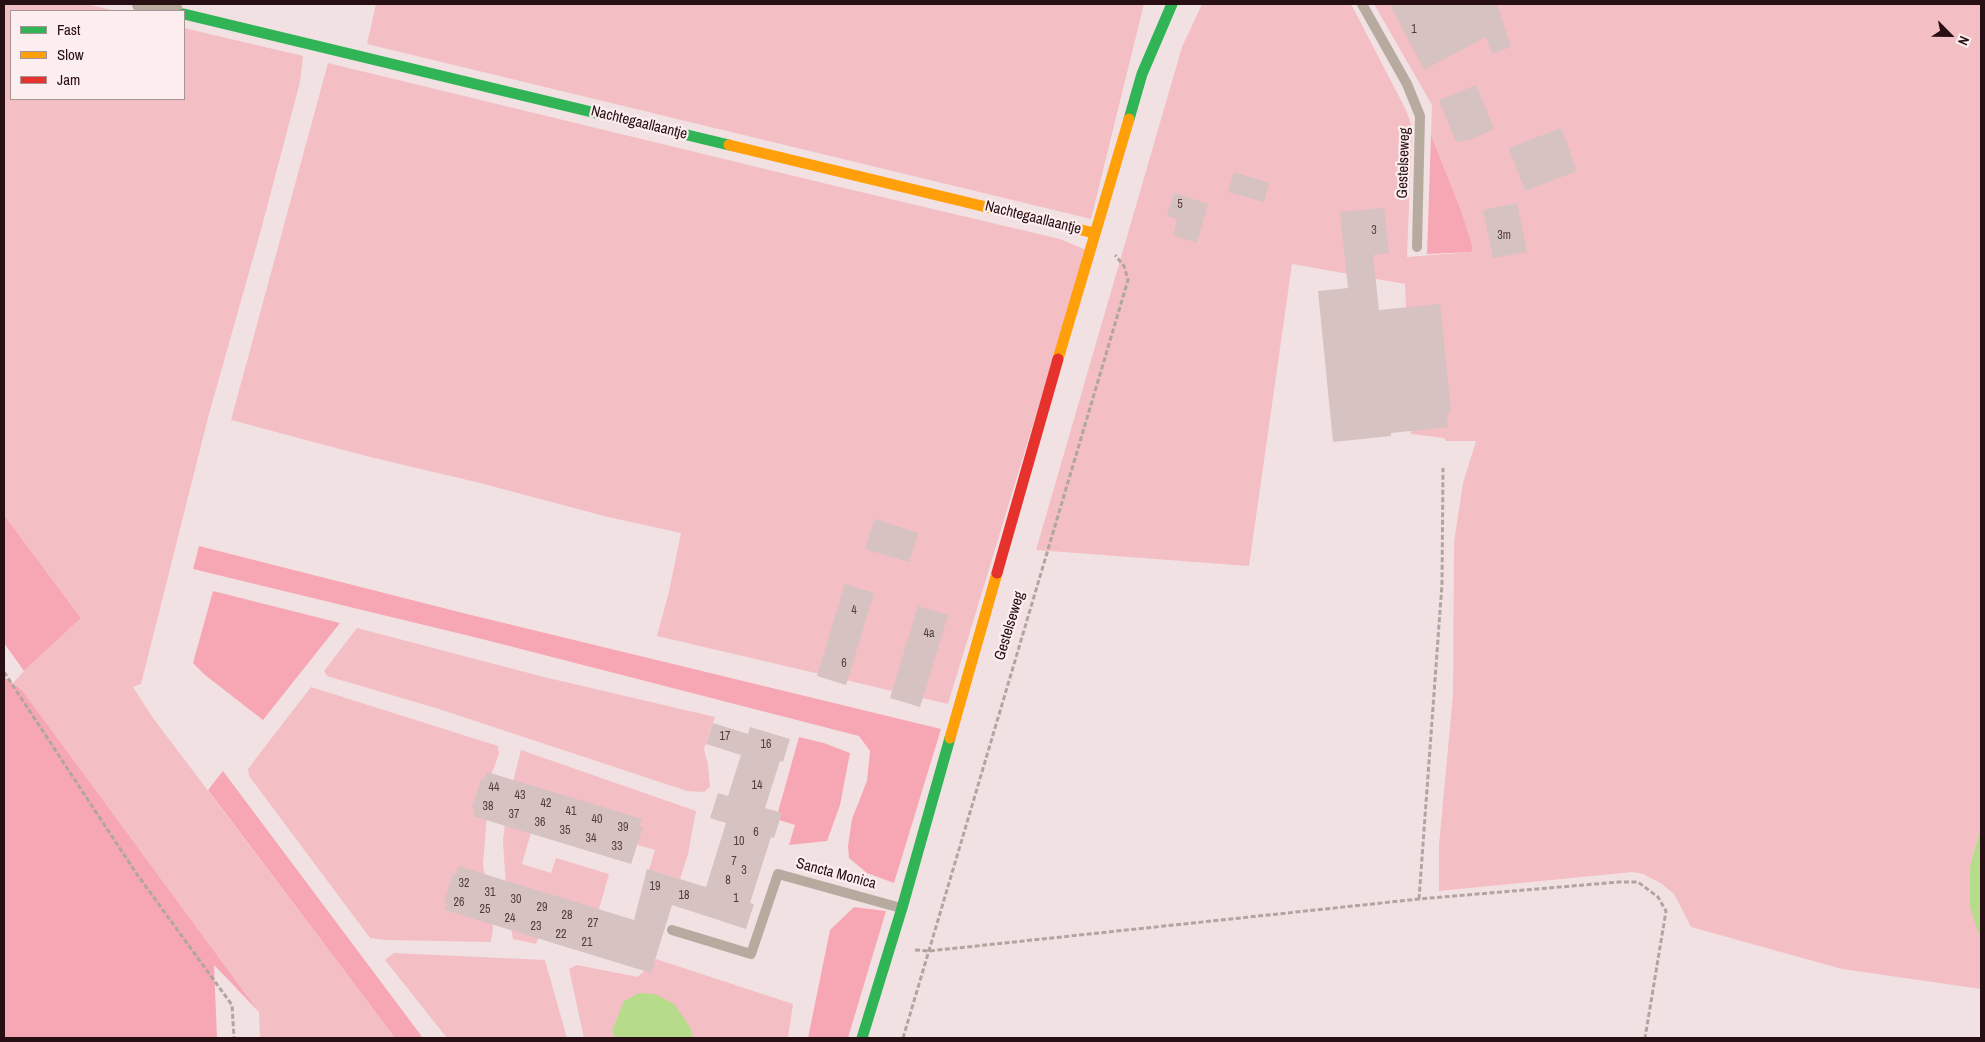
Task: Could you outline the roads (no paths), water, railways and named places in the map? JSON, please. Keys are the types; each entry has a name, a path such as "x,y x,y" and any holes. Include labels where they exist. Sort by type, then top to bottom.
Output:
{"street":[{"path":"142,4 169,10"},
{"name":"Gestelseweg","path":"862,1038 902,908 1094,233 1142,74 1172,4"},
{"name":"Nachtegaallaantje","path":"185,14 1094,233"}],"lane":[{"name":"Gestelseweg","path":"1362,4 1407,84 1420,116 1417,248"},
{"name":"Sancta Monica","path":"672,930 751,954 778,874 902,908"}]}
